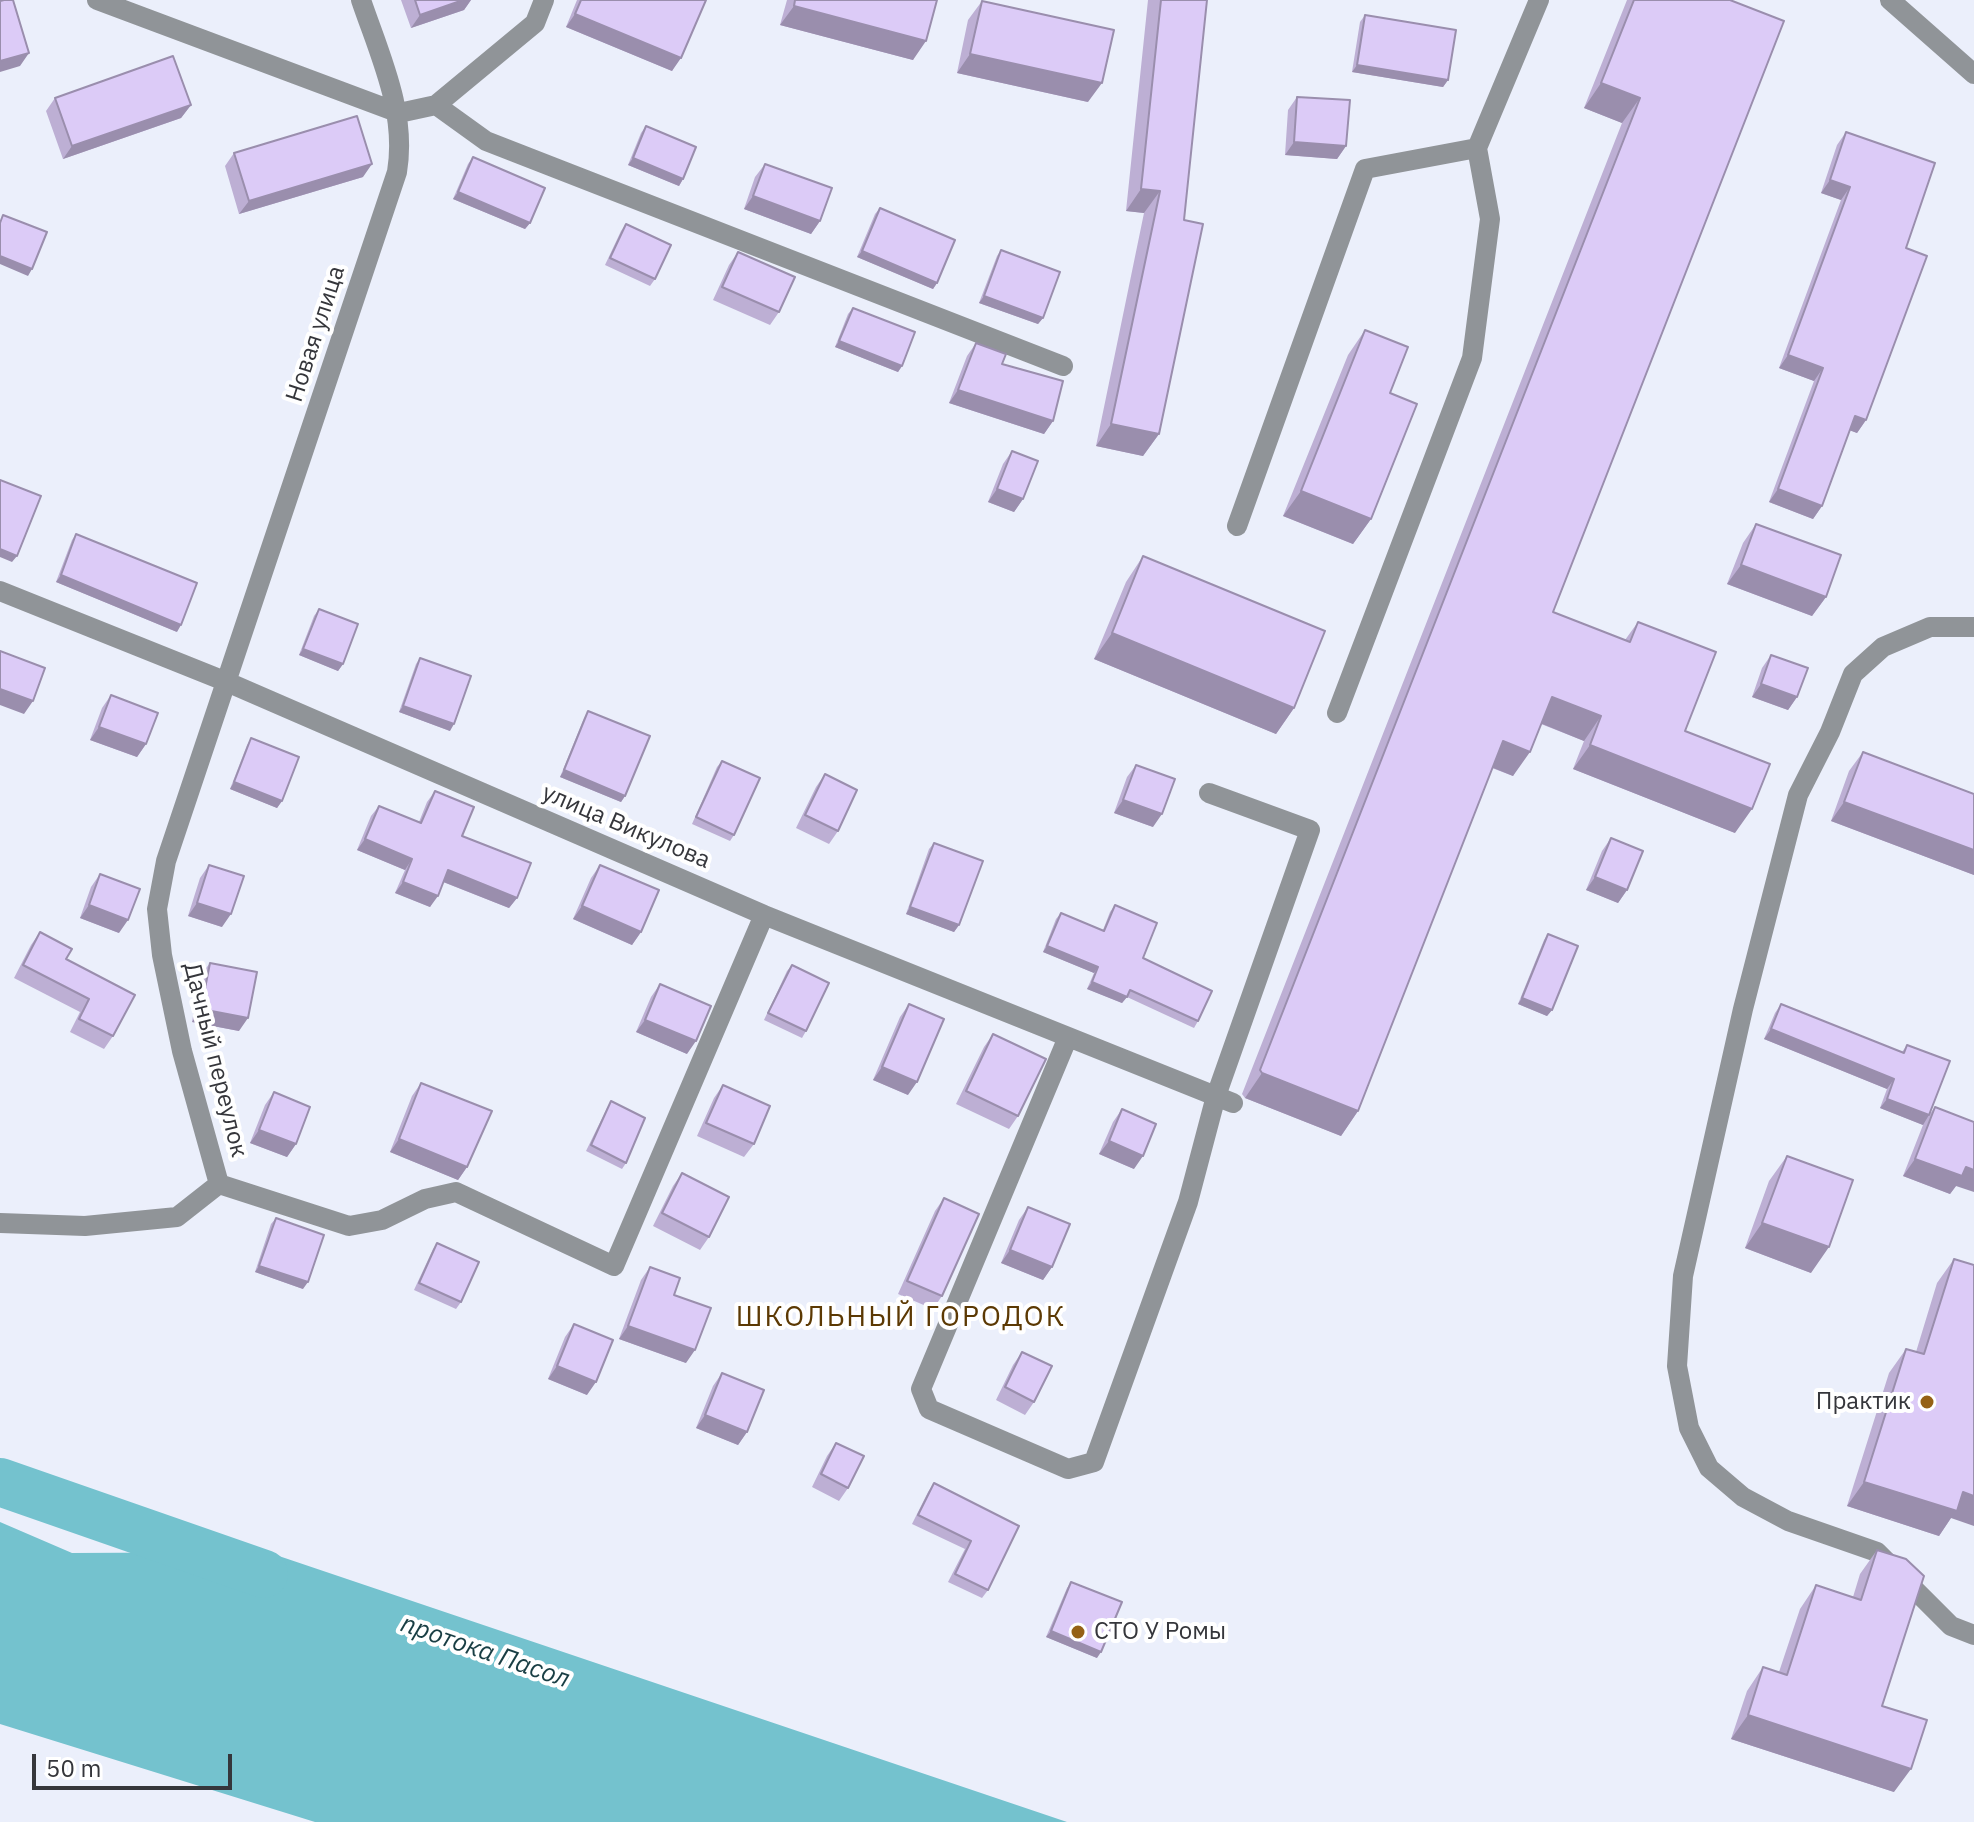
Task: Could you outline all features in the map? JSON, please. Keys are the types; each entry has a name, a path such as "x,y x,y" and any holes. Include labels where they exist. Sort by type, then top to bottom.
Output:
{"street":[{"path":"97,0 399,113 436,105 535,23 544,0"},
{"name":"Новая улица","path":"227,682 397,172 402,143 399,113 361,0"},
{"path":"1337,713 1472,358 1490,219 1477,148 1539,0"},
{"path":"1890,0 1974,74"},
{"path":"436,105 486,141 1063,366"},
{"path":"1237,526 1365,169 1477,148"},
{"name":"улица Викулова","path":"0,591 227,682 764,915 1225,1100"},
{"path":"1974,627 1930,627 1883,647 1853,674 1830,732 1798,795 1743,1009 1683,1276 1677,1366 1689,1428 1709,1468 1743,1497 1788,1521 1877,1552 1951,1626 1974,1635"},
{"name":"Дачный переулок","path":"227,682 166,861 157,909 162,955 182,1051 219,1184 349,1226 382,1220 425,1199 456,1192 614,1266 764,915"},
{"path":"1068,1037 921,1389 929,1409 1068,1469 1094,1462 1225,1100 1310,830 1209,793"},
{"path":"0,1223 85,1226 177,1217 219,1184"}],"water":[{"path":"0,1522 72,1553 267,1552 1067,1822 315,1822 0,1724"}],"building":[{"path":"13,0 29,53 0,61 0,1"},
{"path":"415,0 463,0 420,15"},
{"path":"581,0 706,0 681,58 575,14"},
{"path":"795,0 937,0 926,41 794,6"},
{"path":"1161,0 1207,0 1184,220 1203,224 1159,434 1111,424 1160,191 1141,189"},
{"path":"1634,0 1730,0 1784,21 1553,612 1630,642 1638,622 1716,652 1685,731 1770,764 1752,809 1590,745 1601,716 1552,697 1530,752 1503,741 1358,1111 1260,1070 1640,98 1601,83"},
{"path":"982,1 1114,30 1102,83 970,54"},
{"path":"1365,15 1456,30 1448,80 1357,65"},
{"path":"173,56 191,105 72,146 55,98"},
{"path":"1297,97 1350,100 1346,146 1294,142"},
{"path":"357,116 372,164 249,201 234,153"},
{"path":"646,126 696,147 683,179 633,158"},
{"path":"1846,132 1935,163 1906,248 1927,256 1866,420 1855,416 1822,506 1778,489 1823,368 1788,355 1850,187 1830,180"},
{"path":"473,157 545,188 530,223 458,192"},
{"path":"765,164 832,188 820,221 753,196"},
{"path":"880,208 955,240 937,283 862,251"},
{"path":"3,215 47,232 32,269 0,256 0,223"},
{"path":"626,224 671,245 655,279 610,258"},
{"path":"1001,250 1060,272 1043,318 984,296"},
{"path":"738,252 795,277 779,312 722,287"},
{"path":"853,308 915,332 902,366 839,341"},
{"path":"1365,330 1408,347 1390,393 1417,404 1371,519 1301,491"},
{"path":"976,343 1006,354 1002,364 1063,381 1053,421 958,390"},
{"path":"1012,451 1038,461 1023,499 997,489"},
{"path":"0,480 41,496 17,556 0,549"},
{"path":"1756,524 1841,555 1826,597 1741,565"},
{"path":"76,534 197,583 181,625 61,575"},
{"path":"1143,556 1325,631 1294,708 1112,633"},
{"path":"319,609 358,624 343,664 303,649"},
{"path":"0,651 45,668 33,701 0,689"},
{"path":"1771,655 1808,668 1797,697 1761,684"},
{"path":"420,658 471,676 454,724 403,706"},
{"path":"111,695 158,713 146,744 99,727"},
{"path":"588,711 650,736 625,796 564,770"},
{"path":"251,738 299,757 282,801 234,782"},
{"path":"1863,752 1974,794 1974,850 1844,802"},
{"path":"722,761 760,778 734,835 696,817"},
{"path":"1136,765 1175,779 1162,814 1123,800"},
{"path":"825,774 857,790 838,831 805,815"},
{"path":"435,791 474,807 462,836 531,863 517,898 448,870 438,896 403,882 412,859 365,839 379,806 421,823"},
{"path":"1611,838 1643,851 1627,890 1595,877"},
{"path":"934,843 983,861 959,925 910,907"},
{"path":"209,865 244,876 231,914 197,903"},
{"path":"600,865 659,890 641,932 582,906"},
{"path":"100,874 140,889 128,920 89,905"},
{"path":"1115,905 1157,923 1143,958 1212,991 1198,1021 1130,990 1127,997 1092,982 1098,967 1047,946 1061,913 1104,931"},
{"path":"40,932 72,949 66,959 135,995 113,1036 79,1019 89,999 23,965"},
{"path":"1548,934 1578,946 1552,1010 1522,998"},
{"path":"210,963 257,972 248,1018 201,1009"},
{"path":"792,965 829,983 806,1031 768,1013"},
{"path":"660,984 711,1006 696,1041 645,1020"},
{"path":"909,1004 944,1019 917,1082 882,1067"},
{"path":"1781,1004 1904,1053 1907,1045 1950,1061 1929,1115 1887,1099 1894,1079 1771,1029"},
{"path":"993,1034 1046,1059 1018,1116 966,1091"},
{"path":"421,1083 492,1111 467,1167 399,1139"},
{"path":"723,1085 770,1106 754,1144 706,1123"},
{"path":"274,1092 310,1107 296,1144 259,1130"},
{"path":"611,1101 645,1118 626,1163 591,1145"},
{"path":"1935,1107 1974,1122 1974,1170 1966,1167 1962,1176 1915,1159"},
{"path":"1122,1109 1156,1124 1143,1156 1109,1141"},
{"path":"1787,1156 1853,1180 1829,1247 1762,1223"},
{"path":"682,1173 729,1197 709,1237 662,1213"},
{"path":"944,1198 979,1214 942,1296 907,1281"},
{"path":"1028,1207 1070,1224 1052,1267 1010,1250"},
{"path":"276,1218 324,1235 308,1282 259,1266"},
{"path":"437,1243 479,1262 461,1302 419,1283"},
{"name":"Практик","path":"1954,1259 1974,1265 1974,1496 1963,1492 1957,1511 1864,1482 1906,1349 1924,1354"},
{"path":"650,1267 680,1278 674,1295 711,1308 695,1350 628,1326"},
{"path":"574,1324 613,1340 596,1382 557,1366"},
{"path":"1022,1352 1052,1366 1034,1402 1005,1387"},
{"path":"722,1373 764,1390 747,1432 705,1415"},
{"path":"836,1443 864,1456 848,1488 821,1474"},
{"path":"934,1483 1019,1526 988,1590 955,1574 971,1541 918,1515"},
{"path":"1877,1550 1906,1559 1924,1576 1882,1706 1927,1720 1911,1769 1748,1715 1763,1667 1787,1675 1816,1585 1861,1600"},
{"path":"1071,1582 1122,1602 1101,1652 1051,1631"}],"waterway":[{"name":"протока Пасол","path":"0,1482 264,1574"}],"place":[{"name":"Практик","path":"1927,1402"},
{"name":"СТО У Ромы","path":"1078,1632"}],"district":[{"name":"ШКОЛЬНЫЙ ГОРОДОК","path":"901,1318"}]}
